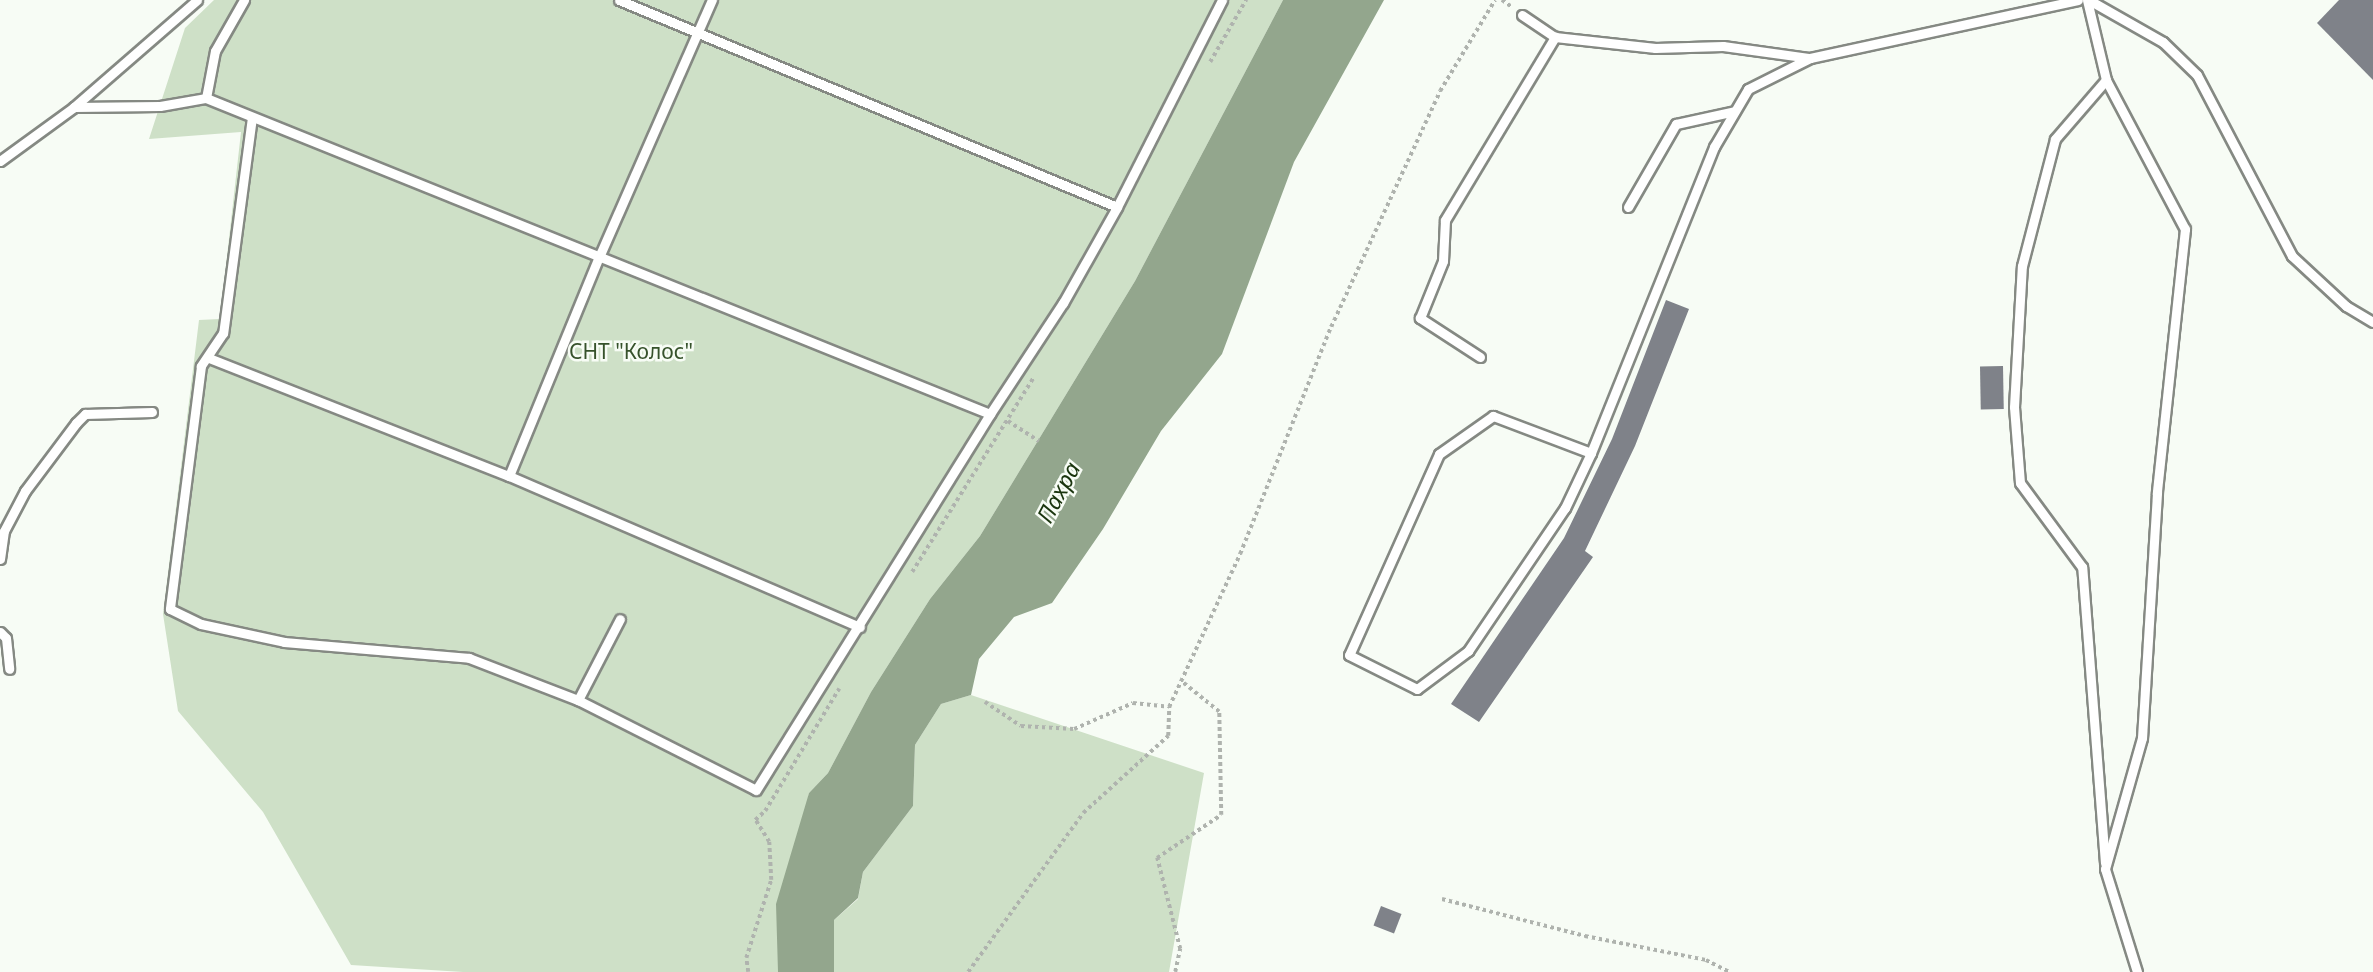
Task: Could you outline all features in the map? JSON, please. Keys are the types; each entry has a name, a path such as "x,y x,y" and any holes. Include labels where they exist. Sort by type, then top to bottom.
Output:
{"lane":[{"path":"0,161 74,107 197,0"},
{"path":"206,98 215,51 244,0"},
{"path":"619,0 1117,207"},
{"path":"509,476 696,31 712,0"},
{"path":"253,117 223,333 209,358 201,366 170,609 201,624 284,642 469,658 578,700 756,790 860,627 989,414 1063,303 1117,207 1222,0"},
{"path":"1591,453 1493,416 1439,454 1349,655 1417,689 1468,651 1565,508 1591,453 1714,147 1748,89 1810,58 2078,0"},
{"path":"2088,0 2106,80 2185,229 2157,493 2142,738 2105,869"},
{"path":"2088,0 2163,42 2197,75 2292,256 2346,306 2373,322"},
{"path":"1522,15 1555,37 1655,48 1723,47 1810,58"},
{"path":"1480,356 1420,318 1443,261 1445,220 1555,37"},
{"path":"2106,80 2055,139 2022,266 2014,407 2020,483 2082,567 2105,869 2137,972"},
{"path":"74,107 160,106 206,98 279,125 989,414"},
{"path":"1628,207 1676,124 1735,111"},
{"path":"209,358 509,476 860,627"},
{"path":"0,559 5,531 25,491 85,414 152,412"},
{"path":"578,700 621,619"},
{"path":"0,632 6,638 9,669"}],"path":[{"path":"968,972 1083,813 1168,736 1169,706 1240,554 1336,315 1440,91 1495,0"},
{"path":"1009,422 1039,440"},
{"path":"1175,972 1180,949 1157,858 1221,815 1219,712 1182,682"},
{"path":"985,702 1021,726 1074,729 1133,703 1169,706"},
{"path":"748,972 746,958 771,880 769,842 755,820"},
{"path":"1442,899 1585,936 1706,960 1730,972"}],"green space":[{"name":"СНТ \"Колос\"","path":"214,0 1283,0 1135,281 980,536 930,599 871,692 828,773 809,793 778,972 463,972 351,965 263,812 178,711 163,614 199,320 220,319 241,132 149,139 185,28"},
{"path":"971,695 1204,773 1169,972 834,972 834,920 858,899 863,872 913,806 915,745 941,704"}],"water":[{"name":"Пахра","path":"1283,0 1384,0 1294,162 1222,354 1161,431 1103,529 1052,603 1014,617 979,659 971,695 941,704 915,745 913,806 863,872 858,898 834,920 834,972 778,972 776,904 809,793 828,773 871,692 930,599 980,536 1135,281"}],"building":[{"path":"2339,0 2373,0 2373,80 2317,23"},
{"path":"1666,300 1689,309 1635,446 1585,551 1593,557 1479,722 1451,704 1564,538 1612,439"},
{"path":"1980,366 2003,366 2004,409 1981,409"},
{"path":"1381,906 1402,914 1394,933 1373,926"}]}
